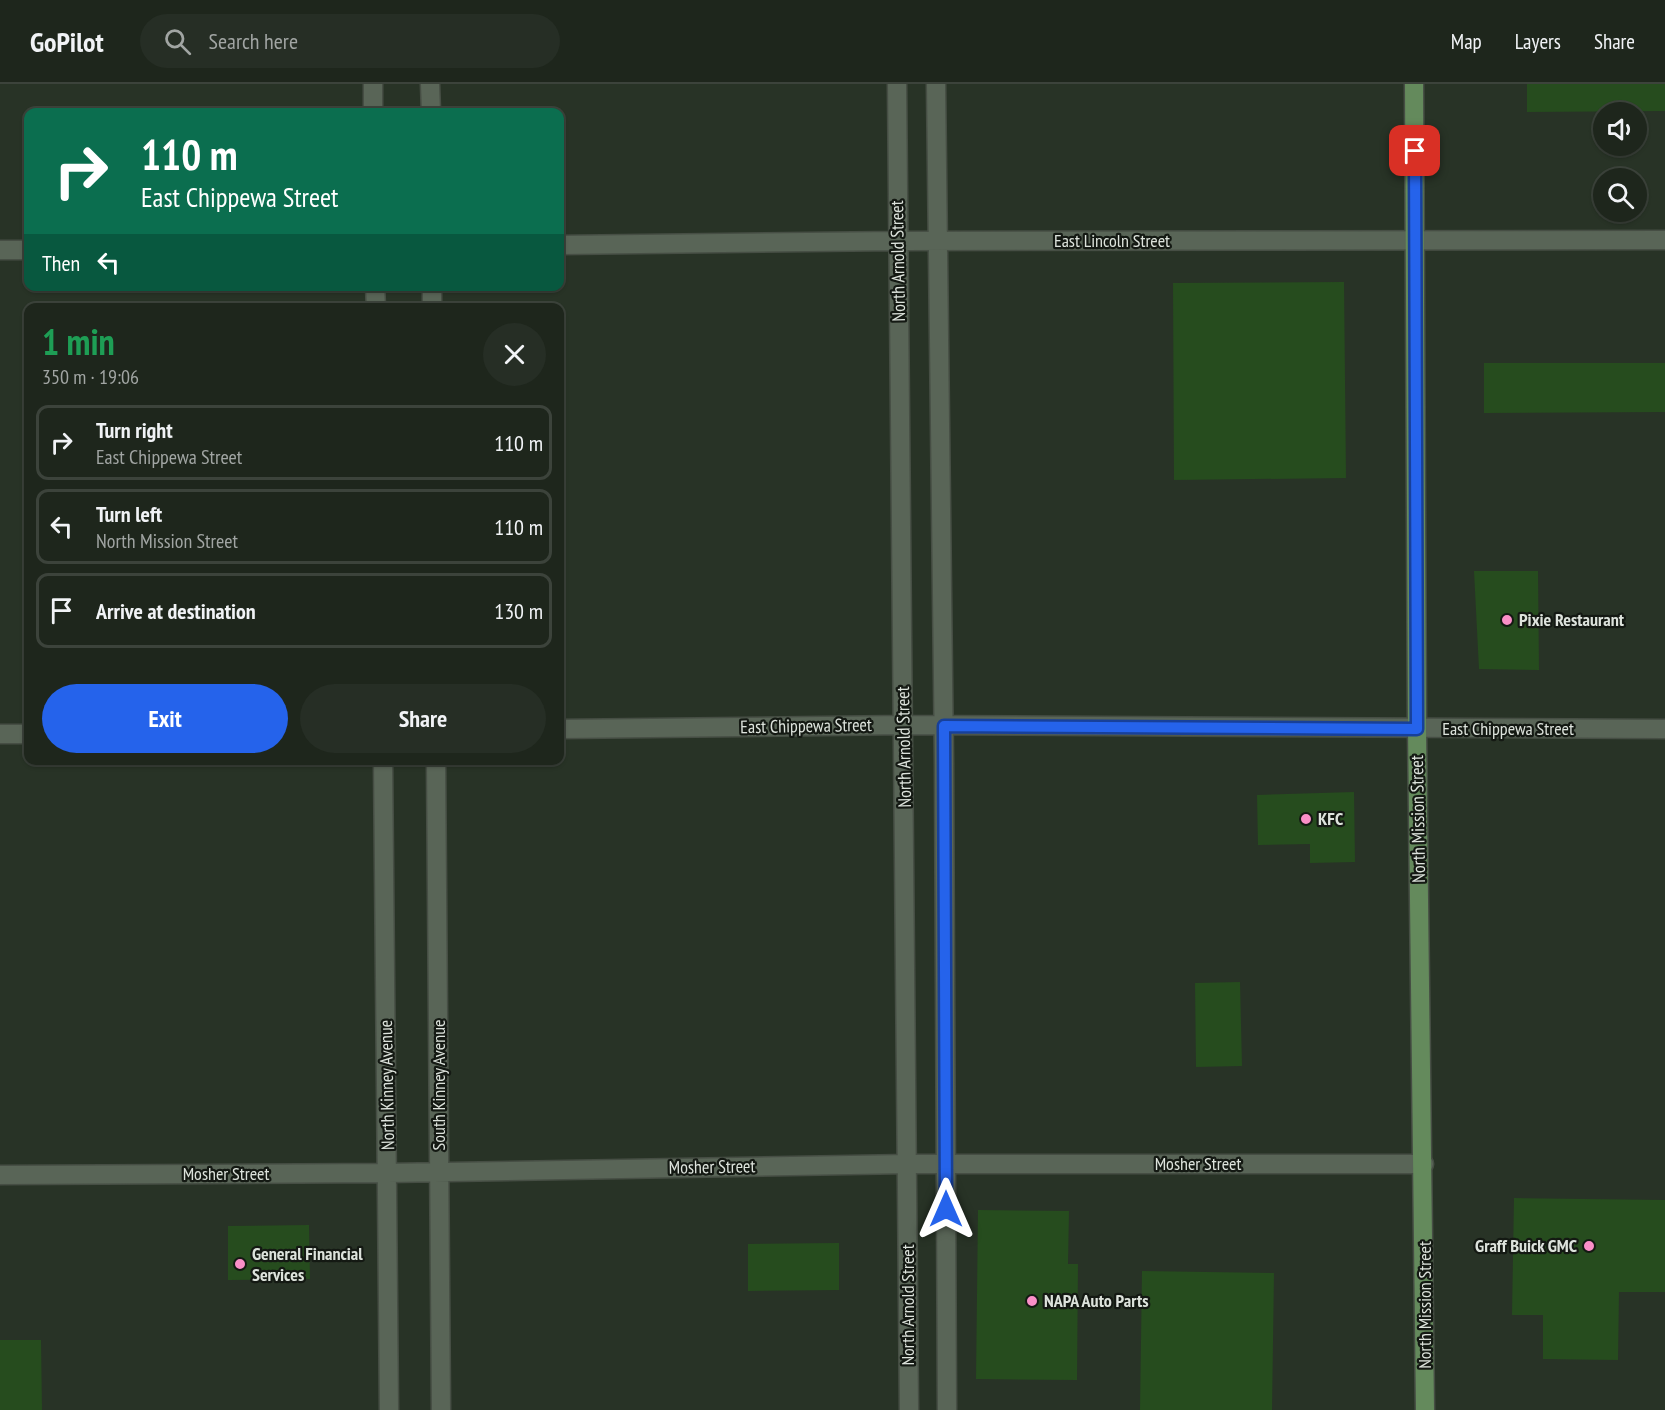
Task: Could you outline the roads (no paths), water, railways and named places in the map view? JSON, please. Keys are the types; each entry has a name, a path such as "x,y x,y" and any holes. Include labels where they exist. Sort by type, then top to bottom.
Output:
{"main road":[{"name":"North Mission Street","path":"1414,84 1417,729 1424,1164 1425,1410"}],"street":[{"path":"373,84 373,108"},
{"path":"430,84 430,108"},
{"name":"North Arnold Street","path":"897,84 909,1410"},
{"path":"936,84 944,726 947,1410"},
{"name":"East Lincoln Street","path":"564,245 897,241 1665,240"},
{"path":"0,250 24,250"},
{"name":"East Chippewa Street","path":"564,729 904,725 1665,729"},
{"path":"0,734 24,734"},
{"name":"North Kinney Avenue","path":"383,765 389,1410"},
{"name":"South Kinney Avenue","path":"436,765 441,1410"},
{"name":"Mosher Street","path":"0,1175 388,1173 908,1164 1424,1164"}],"place":[{"name":"Pixie Restaurant","path":"1507,620"},
{"name":"KFC","path":"1306,819"},
{"name":"Graff Buick GMC","path":"1589,1246"},
{"name":"General Financial Services","path":"240,1264"},
{"name":"NAPA Auto Parts","path":"1032,1301"}]}
